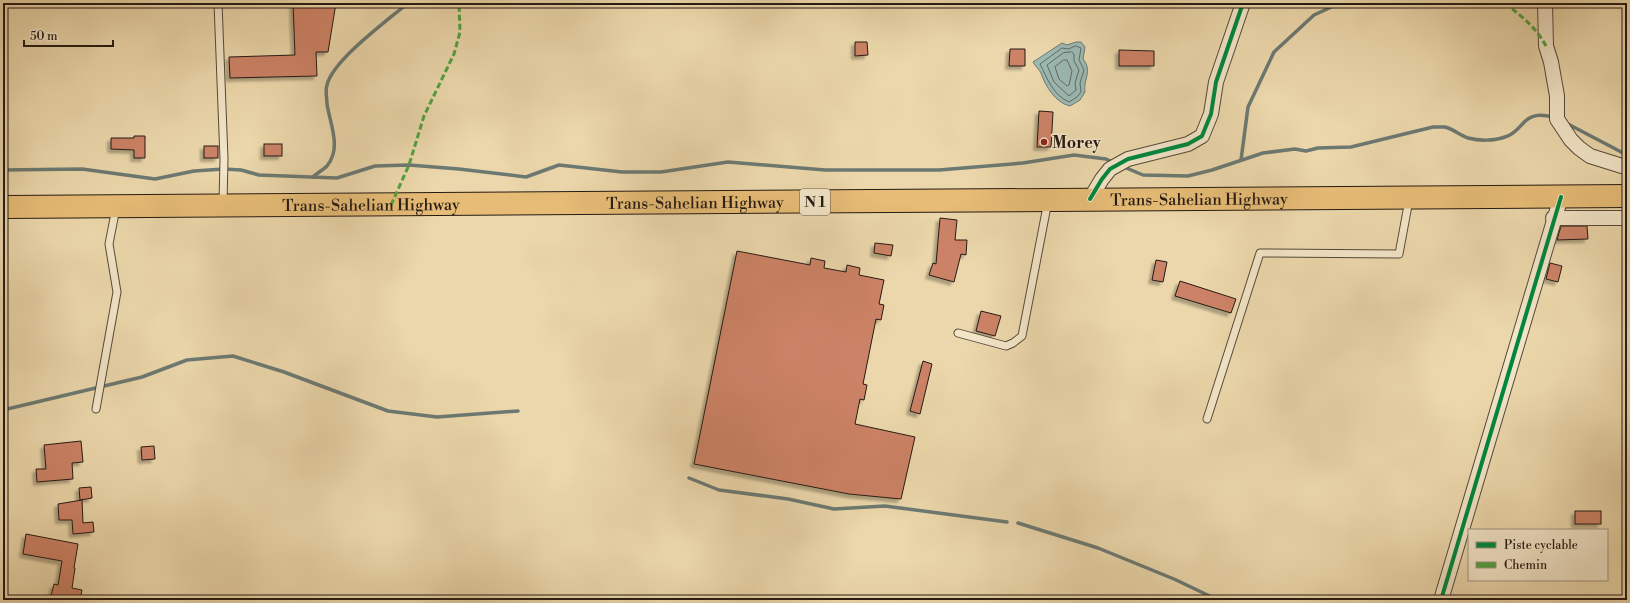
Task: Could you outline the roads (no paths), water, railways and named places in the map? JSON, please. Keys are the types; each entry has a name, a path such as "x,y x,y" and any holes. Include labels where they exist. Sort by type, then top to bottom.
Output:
{"highway":[{"name":"Trans-Sahelian Highway","path":"3,207 484,205 1048,199 1627,196"}],"street":[{"path":"1090,199 1110,169 1128,159 1188,144 1202,136 1211,114 1216,82 1243,3"},
{"path":"1545,3 1546,46 1551,62 1557,96 1557,119 1571,140 1590,156 1622,166 1627,166"},
{"path":"1441,600 1553,218 1561,197"},
{"path":"1553,218 1627,218"}],"lane":[{"path":"218,3 224,159 223,205"},
{"path":"1207,419 1260,253 1399,254 1410,198"},
{"path":"958,333 1006,346 1022,336 1048,199"},
{"path":"96,409 117,292 109,244 115,220 116,206"}],"water":[{"path":"1081,42 1085,47 1083,59 1086,63 1088,71 1085,83 1085,92 1080,100 1070,106 1056,98 1033,62 1062,43 1067,45"}],"waterway":[{"path":"313,177 327,166 334,152 334,136 326,92 331,75 339,64 362,41 408,3"},
{"path":"1241,160 1248,107 1274,52 1314,15 1340,3"},
{"path":"1124,167 1143,175 1188,176 1212,170 1263,153 1295,149 1306,151 1318,148 1351,147 1433,127 1445,127 1472,139 1496,139 1511,134 1529,118 1543,115 1553,117"},
{"path":"1566,123 1627,155"},
{"path":"3,170 82,169 155,179 194,171 224,169 241,170 259,175 337,178 375,166 409,165 526,177 559,165 622,172 661,172 728,162 825,170 939,170 1023,163 1074,155 1106,159 1114,163"},
{"path":"3,410 142,377 187,360 233,356 284,372 388,411 437,417 518,411"},
{"path":"689,478 719,490 788,499 834,509 885,506 1007,522"},
{"path":"1018,523 1098,548 1174,579 1218,600"}],"place":[{"name":"Morey","path":"1044,142"}]}
